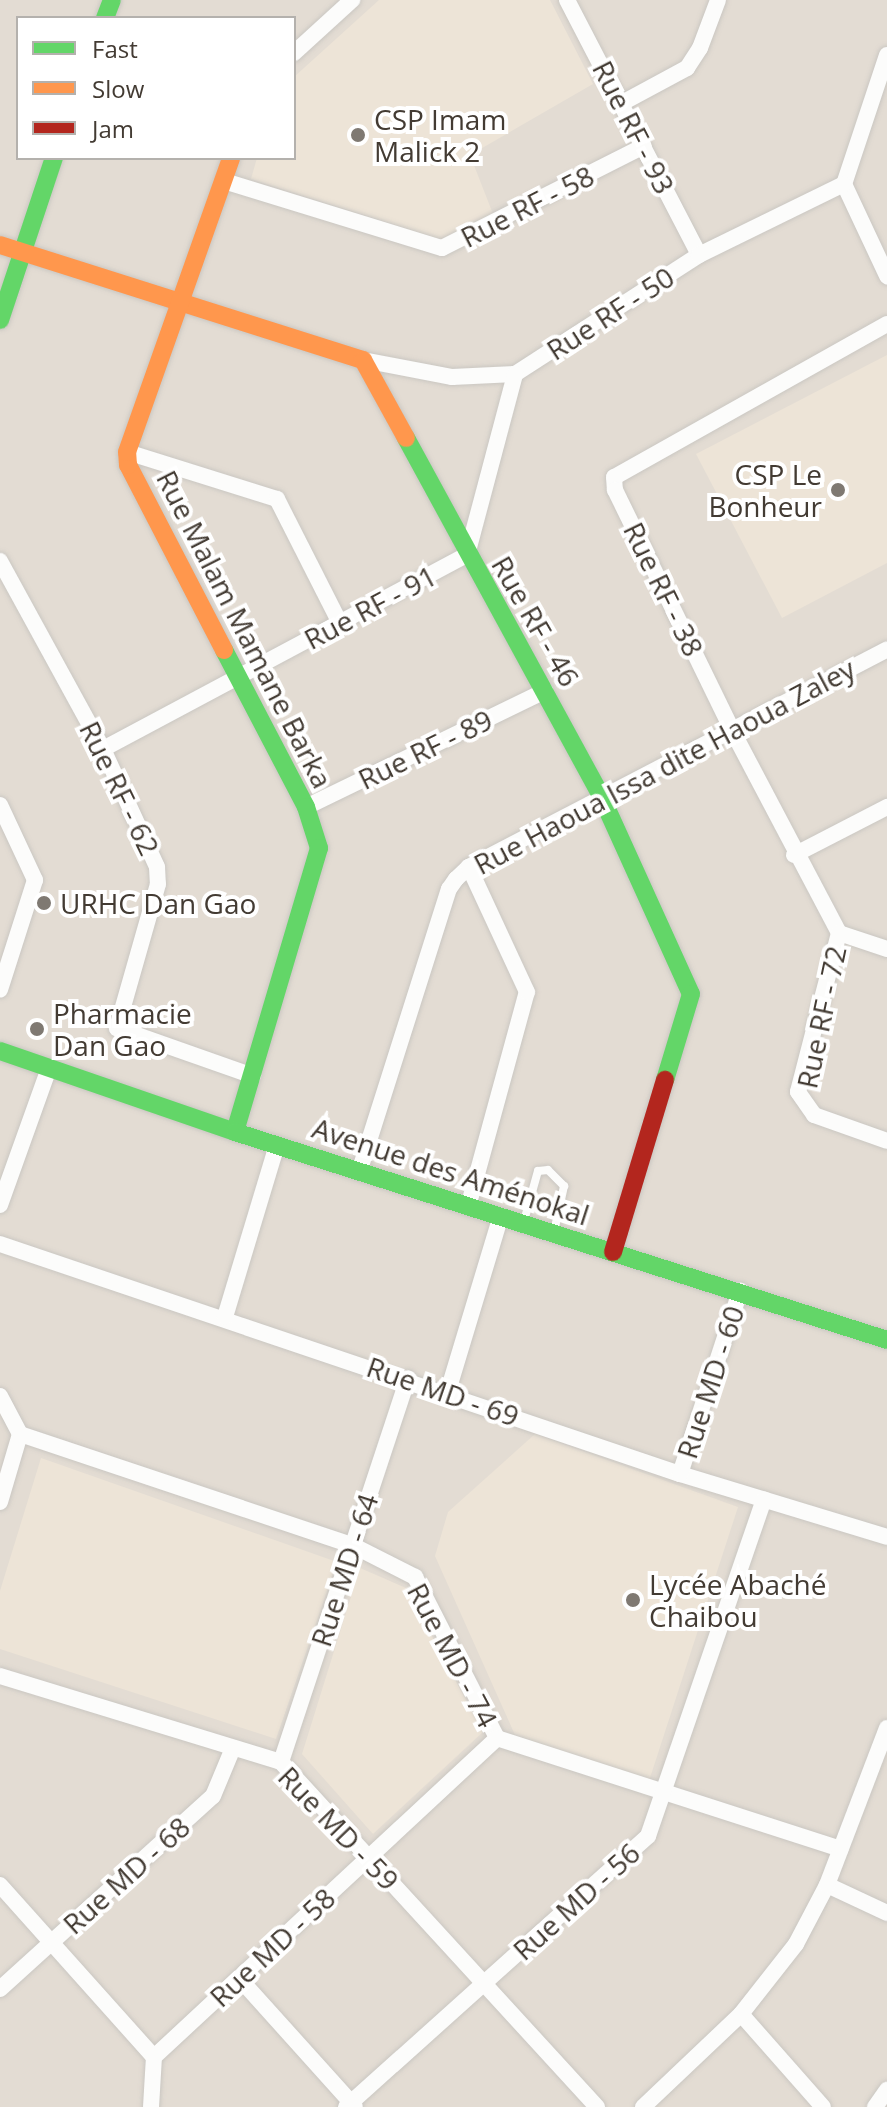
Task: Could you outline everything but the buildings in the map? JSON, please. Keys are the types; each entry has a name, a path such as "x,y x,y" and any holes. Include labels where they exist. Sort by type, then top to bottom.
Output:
{"street":[{"path":"296,51 352,0"},
{"name":"Rue RF - 93","path":"567,0 699,255"},
{"path":"622,103 687,68 700,48 718,0"},
{"path":"887,55 844,184 887,276"},
{"name":"Rue RF - 58","path":"224,181 442,248 644,146"},
{"path":"0,320 20,252 53,160"},
{"name":"Rue Malam Mamane Barka","path":"230,160 127,452 128,465 306,807 319,848 235,1132"},
{"name":"Rue RF - 50","path":"363,360 452,377 515,374 699,255 844,184"},
{"path":"0,245 363,360"},
{"name":"Rue RF - 38","path":"839,933 794,855 731,728 615,490 614,477 887,324"},
{"name":"Rue RF - 46","path":"363,360 602,798 691,994 613,1252"},
{"path":"467,555 515,374"},
{"path":"127,452 277,499 340,623"},
{"name":"Rue RF - 91","path":"103,749 467,555"},
{"name":"Rue RF - 62","path":"0,561 103,749 159,875 115,1026 126,1035 253,1076"},
{"name":"Rue Haoua Issa dite Haoua Zaley","path":"361,1166 449,889 469,867 887,649"},
{"name":"Rue RF - 89","path":"306,807 545,691"},
{"path":"0,805 35,880 0,990"},
{"path":"794,855 887,807"},
{"path":"468,1207 527,992 469,867"},
{"path":"839,933 887,949"},
{"name":"Rue RF - 72","path":"839,933 798,1092 814,1115 887,1141"},
{"name":"Avenue des Aménokal","path":"0,1051 235,1132 887,1340"},
{"path":"0,1205 49,1068"},
{"path":"225,1317 277,1145"},
{"path":"448,1391 501,1216"},
{"name":"Rue MD - 69","path":"0,1244 448,1391 680,1474 887,1537"},
{"name":"Rue MD - 60","path":"680,1474 740,1291"},
{"name":"Rue MD - 64","path":"281,1762 408,1378"},
{"path":"0,1396 20,1434 0,1502"},
{"name":"Rue MD - 74","path":"20,1434 352,1545 415,1577 497,1738 841,1849"},
{"name":"Rue MD - 56","path":"351,2106 648,1836 764,1499"},
{"name":"Rue MD - 59","path":"0,1676 281,1762 597,2107"},
{"path":"643,2107 741,2014 796,1944 827,1885 887,1728"},
{"name":"Rue MD - 58","path":"154,2057 497,1738"},
{"name":"Rue MD - 68","path":"0,1989 213,1796 233,1748"},
{"path":"0,1885 154,2057 151,2107"},
{"path":"827,1885 887,1913"},
{"path":"239,1978 351,2106"},
{"path":"741,2014 823,2107"},
{"path":"875,2107 887,2090"}],"lane":[{"path":"523,1223 538,1171 548,1170 564,1186 554,1233"}],"shaded area":[{"path":"0,0 887,0 887,2107 0,2107"},
{"path":"379,0 550,0 593,84 470,155 493,214 443,240 251,179 256,160 296,160 296,75"},
{"path":"887,355 887,563 782,618 696,454"},
{"path":"535,1434 738,1507 649,1781 515,1735 435,1556 448,1512"},
{"path":"41,1458 337,1562 276,1739 0,1649 0,1591"},
{"path":"360,1568 406,1588 483,1732 373,1834 302,1754"}],"traffic: fast":[{"path":"106,16 112,0"},
{"path":"0,320 53,160"},
{"path":"406,438 602,798 691,994 665,1080"},
{"path":"224,650 306,807 319,848 235,1132"},
{"path":"0,1051 235,1132 887,1340"}],"traffic: slow":[{"path":"224,650 128,465 127,452 230,160"},
{"path":"0,245 363,360 406,438"}],"traffic: jam":[{"path":"613,1252 665,1080"}],"place":[{"name":"CSP Imam Malick 2","path":"358,135"},
{"name":"CSP Le Bonheur","path":"838,490"},
{"name":"URHC Dan Gao","path":"44,903"},
{"name":"Pharmacie Dan Gao","path":"37,1029"},
{"name":"Lycée Abaché Chaibou","path":"633,1600"}]}
